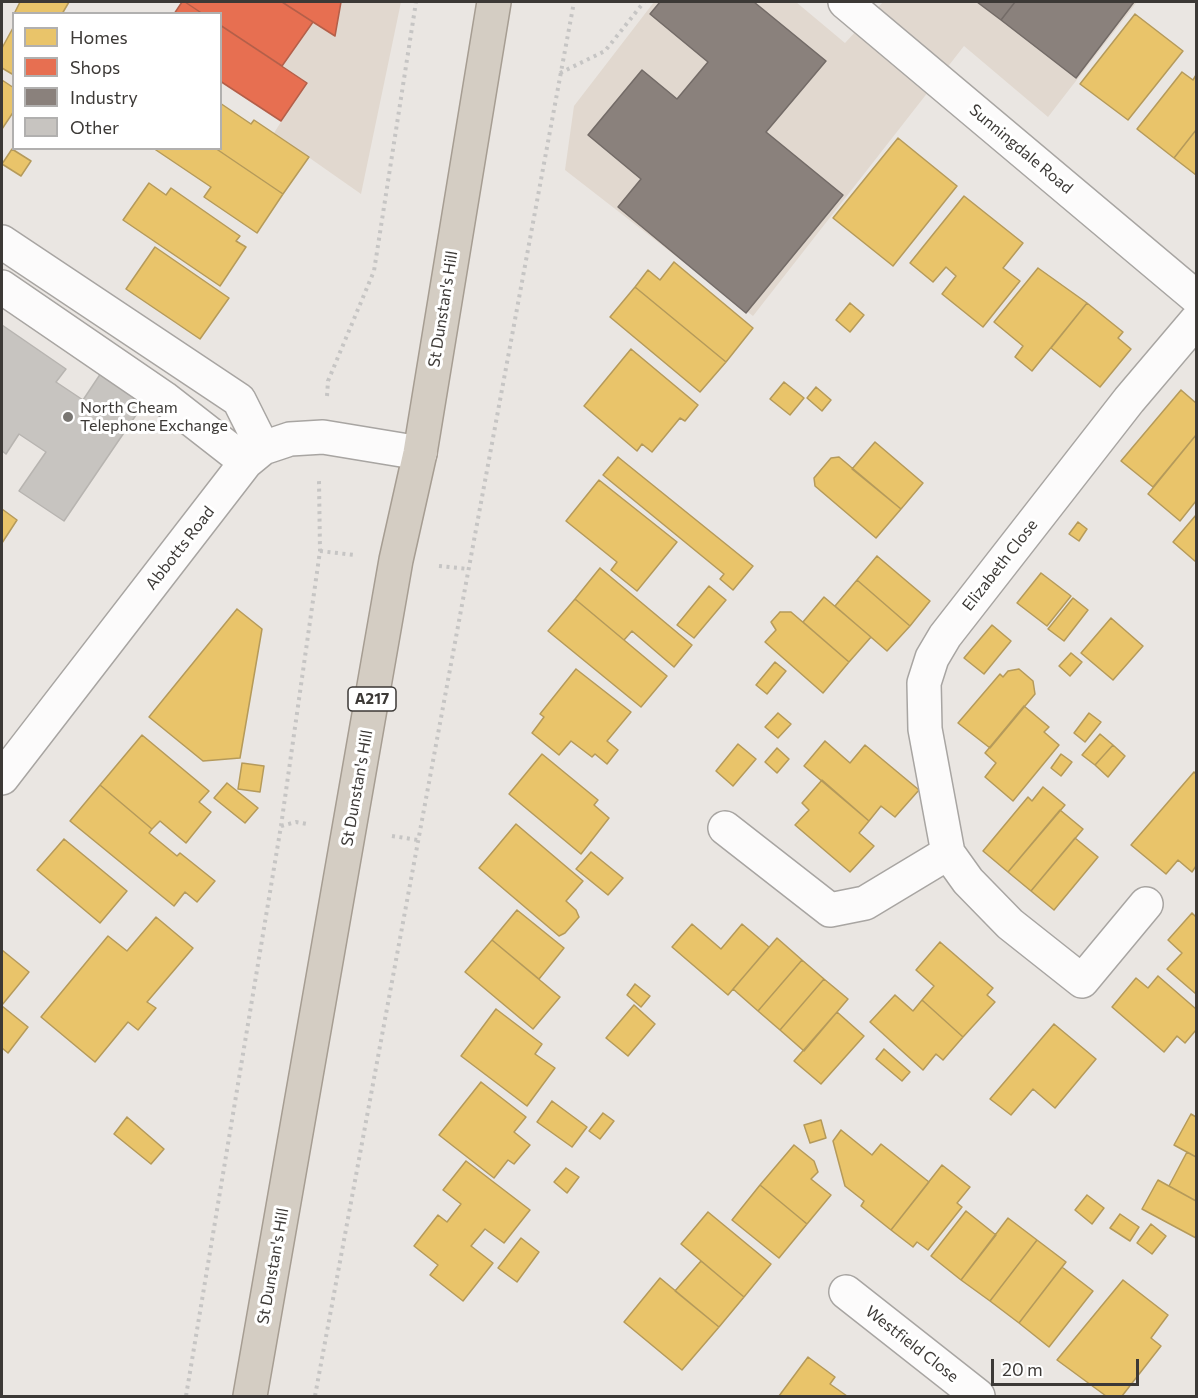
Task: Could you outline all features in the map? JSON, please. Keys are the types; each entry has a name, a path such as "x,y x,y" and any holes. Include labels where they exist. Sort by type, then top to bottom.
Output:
{"highway":[{"name":"St Dunstan's Hill","path":"250,1396 396,560 420,453 494,2"}],"street":[{"name":"Sunningdale Road","path":"845,2 1197,297"},
{"path":"2,242 239,400 255,455"},
{"path":"2,287 164,398 255,455"},
{"name":"Elizabeth Close","path":"1146,904 1082,981 1011,924 968,881 948,853 925,729 924,683 932,658 945,636 1129,400 1197,321"},
{"path":"255,455 290,439 323,437 420,453"},
{"name":"Abbotts Road","path":"2,778 255,455"},
{"path":"724,828 830,910 866,903 948,853"},
{"name":"Westfield Close","path":"846,1292 978,1396"}],"path":[{"path":"328,381 374,271 416,2"},
{"path":"315,1396 574,2"},
{"path":"560,73 605,51 644,2"},
{"path":"186,1396 282,826 320,551 319,488"}],"shaded area":[{"path":"186,2 401,2 361,194 274,133 306,82 222,26 222,12 202,12"},
{"path":"654,2 796,2 845,43 883,2 1137,2 1048,117 964,46 753,316 565,170 574,106"}],"building: Homes":[{"path":"20,2 69,2 63,12 15,12"},
{"path":"1135,14 1183,51 1128,120 1080,84"},
{"path":"12,30 12,74 2,68 2,48"},
{"path":"1182,72 1193,80 1196,75 1196,130 1174,158 1137,129"},
{"path":"2,80 12,87 12,114 2,129"},
{"path":"222,104 251,124 254,120 309,157 283,194 218,150 222,150"},
{"path":"1196,130 1196,175 1174,158"},
{"path":"898,138 957,186 893,266 833,218"},
{"path":"12,149 31,161 21,176 2,164"},
{"path":"156,150 218,150 283,194 257,233 204,197 211,187"},
{"path":"149,183 166,195 171,188 240,236 236,241 246,247 220,286 123,220"},
{"path":"964,196 1023,243 1003,268 1020,281 983,327 942,294 956,276 946,267 933,282 910,263"},
{"path":"155,247 229,298 200,339 126,289"},
{"path":"674,262 753,328 726,362 635,287 648,270 660,280"},
{"path":"1038,268 1087,303 1032,371 1015,357 1023,346 994,322"},
{"path":"635,287 726,362 700,392 610,317"},
{"path":"850,303 864,315 850,332 836,320"},
{"path":"1087,303 1123,332 1118,338 1131,349 1100,387 1051,348"},
{"path":"631,349 698,405 685,421 680,418 652,452 642,444 637,451 584,406"},
{"path":"784,382 804,398 790,415 770,399"},
{"path":"816,387 831,400 822,411 807,398"},
{"path":"1181,390 1196,403 1196,435 1153,487 1121,461"},
{"path":"1196,435 1196,501 1180,521 1148,494"},
{"path":"875,442 923,483 901,509 852,469"},
{"path":"618,457 753,566 733,590 720,579 724,574 603,475"},
{"path":"839,457 901,509 876,538 815,486 814,478 831,458"},
{"path":"599,480 677,542 637,591 611,570 617,562 566,521"},
{"path":"2,509 17,520 2,543"},
{"path":"1196,515 1196,562 1173,542"},
{"path":"1078,522 1087,529 1079,541 1069,534"},
{"path":"877,556 930,601 910,626 857,580"},
{"path":"600,568 692,645 674,667 632,631 624,640 575,599"},
{"path":"1041,573 1071,596 1047,626 1017,603"},
{"path":"857,580 910,626 887,651 835,606"},
{"path":"709,586 726,600 694,638 677,625"},
{"path":"824,597 871,637 849,662 803,622"},
{"path":"1073,598 1088,610 1064,641 1048,629"},
{"path":"575,599 667,676 641,707 548,631"},
{"path":"237,609 262,629 240,758 203,761 149,717"},
{"path":"780,612 791,612 849,662 823,693 765,642 776,630 771,622"},
{"path":"1111,618 1143,646 1113,680 1081,653"},
{"path":"992,625 1011,641 984,674 964,658"},
{"path":"1071,653 1082,662 1070,676 1059,666"},
{"path":"775,662 786,671 767,694 756,685"},
{"path":"576,669 631,712 607,741 618,750 607,764 595,754 592,757 571,741 559,755 532,733 544,717 540,714"},
{"path":"1019,669 1033,681 1035,694 990,748 958,723 1000,674 1003,677 1008,671"},
{"path":"1024,706 1049,727 1044,732 1059,745 1013,801 985,777 996,763 985,753"},
{"path":"778,713 791,724 778,738 765,727"},
{"path":"1089,713 1101,722 1085,742 1074,733"},
{"path":"1100,734 1113,745 1095,765 1082,755"},
{"path":"142,735 209,791 199,802 211,812 186,843 160,821 152,829 100,785"},
{"path":"825,741 850,763 865,745 919,790 895,817 881,806 869,821 804,766"},
{"path":"738,744 756,759 733,786 716,771"},
{"path":"1113,745 1125,756 1108,777 1095,765"},
{"path":"777,748 789,759 777,773 765,762"},
{"path":"542,754 598,800 594,805 609,818 581,854 509,794"},
{"path":"1061,754 1072,762 1061,776 1051,768"},
{"path":"242,763 264,766 260,792 238,789"},
{"path":"1194,772 1196,774 1196,866 1192,872 1178,860 1166,874 1131,845"},
{"path":"822,780 869,821 859,833 874,846 850,872 795,825 809,810 802,803"},
{"path":"227,783 258,808 245,823 214,798"},
{"path":"100,785 152,829 149,833 177,856 180,853 215,881 197,902 185,892 174,906 70,821"},
{"path":"1043,787 1065,805 1008,872 983,851 1028,797 1032,801"},
{"path":"1060,810 1083,829 1031,891 1008,872"},
{"path":"516,824 583,881 566,901 576,910 579,917 565,933 559,936 479,868"},
{"path":"1075,838 1098,857 1054,910 1031,891"},
{"path":"64,839 127,891 100,923 37,870"},
{"path":"591,852 623,878 608,895 576,869"},
{"path":"517,910 564,948 539,979 492,940"},
{"path":"1192,913 1196,917 1196,994 1167,969 1182,953 1168,940"},
{"path":"156,917 193,948 147,1002 156,1008 138,1030 128,1022 95,1062 41,1017 108,936 127,951"},
{"path":"692,924 721,949 742,924 769,947 728,995 672,947"},
{"path":"777,938 802,960 758,1011 733,989"},
{"path":"492,940 560,997 533,1029 465,972"},
{"path":"940,942 993,988 987,995 995,1002 963,1037 922,1000 934,986 916,970"},
{"path":"2,950 29,972 2,1005"},
{"path":"802,960 824,979 780,1030 758,1011"},
{"path":"1158,976 1196,1009 1196,1030 1185,1043 1177,1036 1164,1052 1112,1007 1136,978 1148,988"},
{"path":"824,979 848,999 804,1051 780,1030"},
{"path":"635,984 650,996 641,1007 627,995"},
{"path":"895,995 913,1011 922,1000 963,1037 943,1060 936,1054 923,1070 870,1022"},
{"path":"634,1005 655,1024 628,1056 606,1038"},
{"path":"2,1006 28,1027 8,1053 2,1048"},
{"path":"496,1009 542,1044 535,1054 555,1068 527,1106 461,1056"},
{"path":"837,1012 864,1036 821,1084 794,1061"},
{"path":"1054,1024 1096,1059 1055,1108 1033,1089 1011,1115 990,1099"},
{"path":"884,1049 910,1072 902,1081 876,1059"},
{"path":"481,1082 526,1117 514,1132 530,1145 514,1164 508,1160 494,1178 439,1135"},
{"path":"552,1101 587,1127 572,1147 537,1122"},
{"path":"603,1113 614,1121 600,1139 589,1131"},
{"path":"1191,1114 1196,1117 1196,1157 1174,1145"},
{"path":"127,1117 164,1149 151,1164 114,1134"},
{"path":"821,1120 826,1138 810,1143 804,1125"},
{"path":"841,1130 872,1155 881,1144 929,1182 891,1230 861,1206 864,1201 845,1186 833,1141"},
{"path":"794,1145 814,1161 818,1172 811,1179 831,1195 807,1224 760,1185"},
{"path":"1187,1152 1196,1157 1196,1201 1169,1186"},
{"path":"466,1161 530,1210 504,1243 485,1229 471,1246 493,1263 463,1301 430,1275 438,1265 414,1246 438,1215 447,1222 461,1204 443,1190"},
{"path":"942,1165 970,1187 957,1203 962,1207 928,1250 917,1242 913,1247 891,1230"},
{"path":"566,1168 579,1177 567,1193 554,1182"},
{"path":"1158,1180 1196,1201 1196,1238 1142,1209"},
{"path":"760,1185 807,1224 779,1258 732,1220"},
{"path":"1087,1195 1104,1208 1092,1224 1075,1210"},
{"path":"966,1211 996,1235 961,1280 931,1256"},
{"path":"708,1212 771,1264 744,1297 681,1244"},
{"path":"1120,1214 1139,1227 1130,1241 1110,1228"},
{"path":"1008,1218 1037,1240 990,1301 961,1280"},
{"path":"1151,1224 1166,1236 1152,1254 1137,1243"},
{"path":"521,1238 539,1252 517,1282 498,1268"},
{"path":"1037,1240 1066,1262 1019,1323 990,1301"},
{"path":"701,1261 744,1297 719,1327 675,1291"},
{"path":"1062,1267 1093,1291 1049,1347 1019,1323"},
{"path":"660,1278 719,1327 682,1370 624,1322"},
{"path":"1123,1280 1168,1315 1151,1338 1161,1346 1122,1396 1106,1396 1057,1360"},
{"path":"808,1357 835,1377 830,1384 847,1396 779,1396"}],"building: Shops":[{"path":"182,2 185,2 200,12 175,12"},
{"path":"185,2 282,2 313,22 282,66 222,26 222,12 200,12"},
{"path":"282,2 341,2 335,36 313,22"},
{"path":"222,26 307,83 281,121 222,82"}],"building: Industry":[{"path":"660,2 754,2 826,61 766,132 843,195 746,313 618,207 641,179 588,135 642,70 677,99 708,62 650,14"},
{"path":"977,2 1015,2 1001,20"},
{"path":"1015,2 1134,2 1076,78 1001,20"}],"building: Other":[{"name":"North Cheam Telephone Exchange","path":"2,325 66,369 56,382 83,400 107,364 151,393 64,521 19,491 46,452 19,434 6,454 2,451"}],"place":[{"name":"North Cheam Telephone Exchange","path":"68,417"}]}
